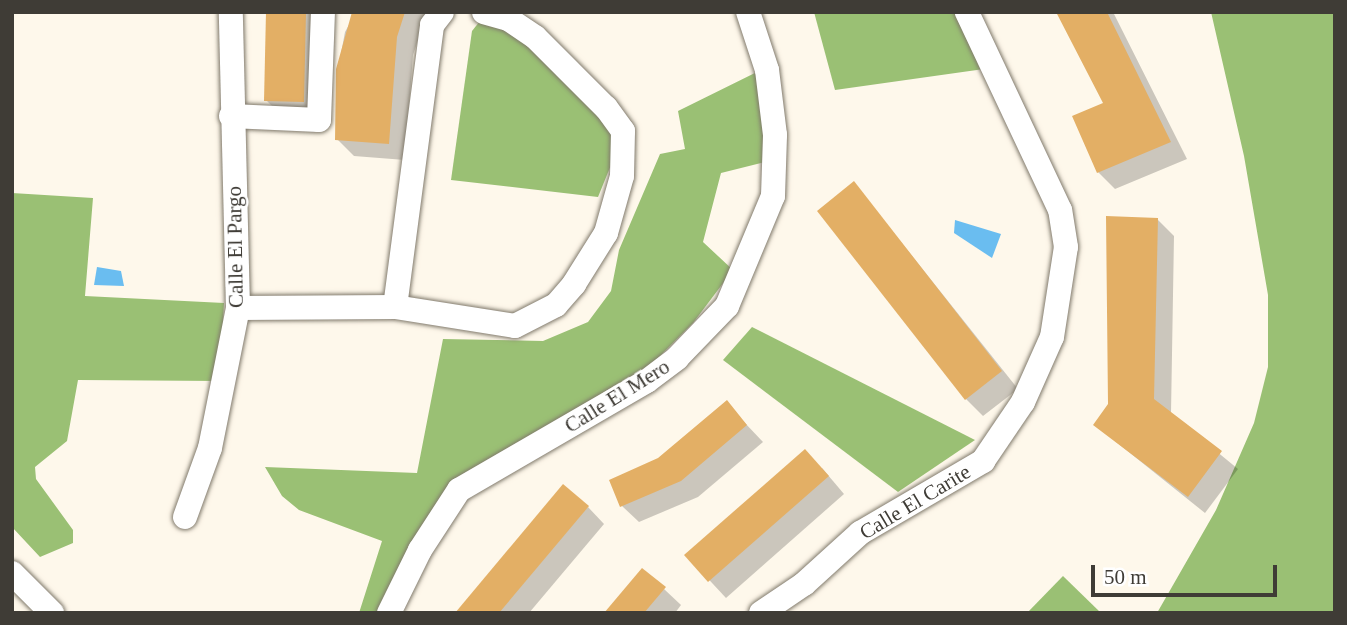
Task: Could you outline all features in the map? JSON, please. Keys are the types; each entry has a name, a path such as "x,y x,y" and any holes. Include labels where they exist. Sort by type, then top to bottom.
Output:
{"street":[{"name":"Calle El Pargo","path":"185,517 210,447 238,308 231,116 231,12"},
{"path":"231,116 319,121 323,12"},
{"path":"320,46 336,12"},
{"path":"394,307 432,26 442,12"},
{"path":"238,308 394,307 515,326 556,305 606,233 622,176 623,131 606,108 535,37 508,19 484,12"},
{"name":"Calle El Mero","path":"389,613 420,550 459,490 647,381 677,358 727,306 773,196 775,135 767,70 748,12"},
{"name":"Calle El Carite","path":"761,613 804,584 860,533 983,461 1023,402 1052,337 1066,247 1060,211 967,12"},
{"path":"12,573 52,613"}],"green space":[{"path":"814,12 964,12 991,68 835,90"},
{"path":"1211,12 1335,12 1335,613 1157,613 1216,510 1254,423 1268,367 1268,295 1244,156"},
{"path":"502,20 611,121 611,165 598,197 451,180 472,31 480,21"},
{"path":"767,67 773,160 721,173 703,242 733,270 693,323 638,378 478,471 394,613 359,613 382,541 299,510 282,496 265,467 417,473 443,339 543,341 588,322 611,291 619,250 660,154 685,149 678,111"},
{"path":"12,193 93,198 85,296 224,303 220,381 78,380 67,441 35,467 36,479 73,530 73,543 40,557 12,527"},
{"path":"752,327 975,440 898,492 723,360"},
{"path":"1063,576 1101,613 1027,613"}],"water":[{"path":"955,220 1001,234 992,258 954,233"},
{"path":"97,267 121,271 124,286 94,285"}],"building":[{"path":"266,12 306,12 304,102 264,101"},
{"path":"352,12 405,12 397,37 389,144 335,140 336,69"},
{"path":"1056,12 1107,12 1171,142 1097,173 1072,116 1103,103"},
{"path":"854,181 1002,371 965,400 817,211"},
{"path":"1106,216 1158,218 1154,399 1222,451 1188,497 1093,425 1108,404"},
{"path":"727,400 747,425 681,481 620,507 609,480 658,458"},
{"path":"805,449 829,476 708,582 684,555"},
{"path":"563,484 589,506 499,613 455,613"},
{"path":"642,568 666,587 644,613 604,613"}]}
